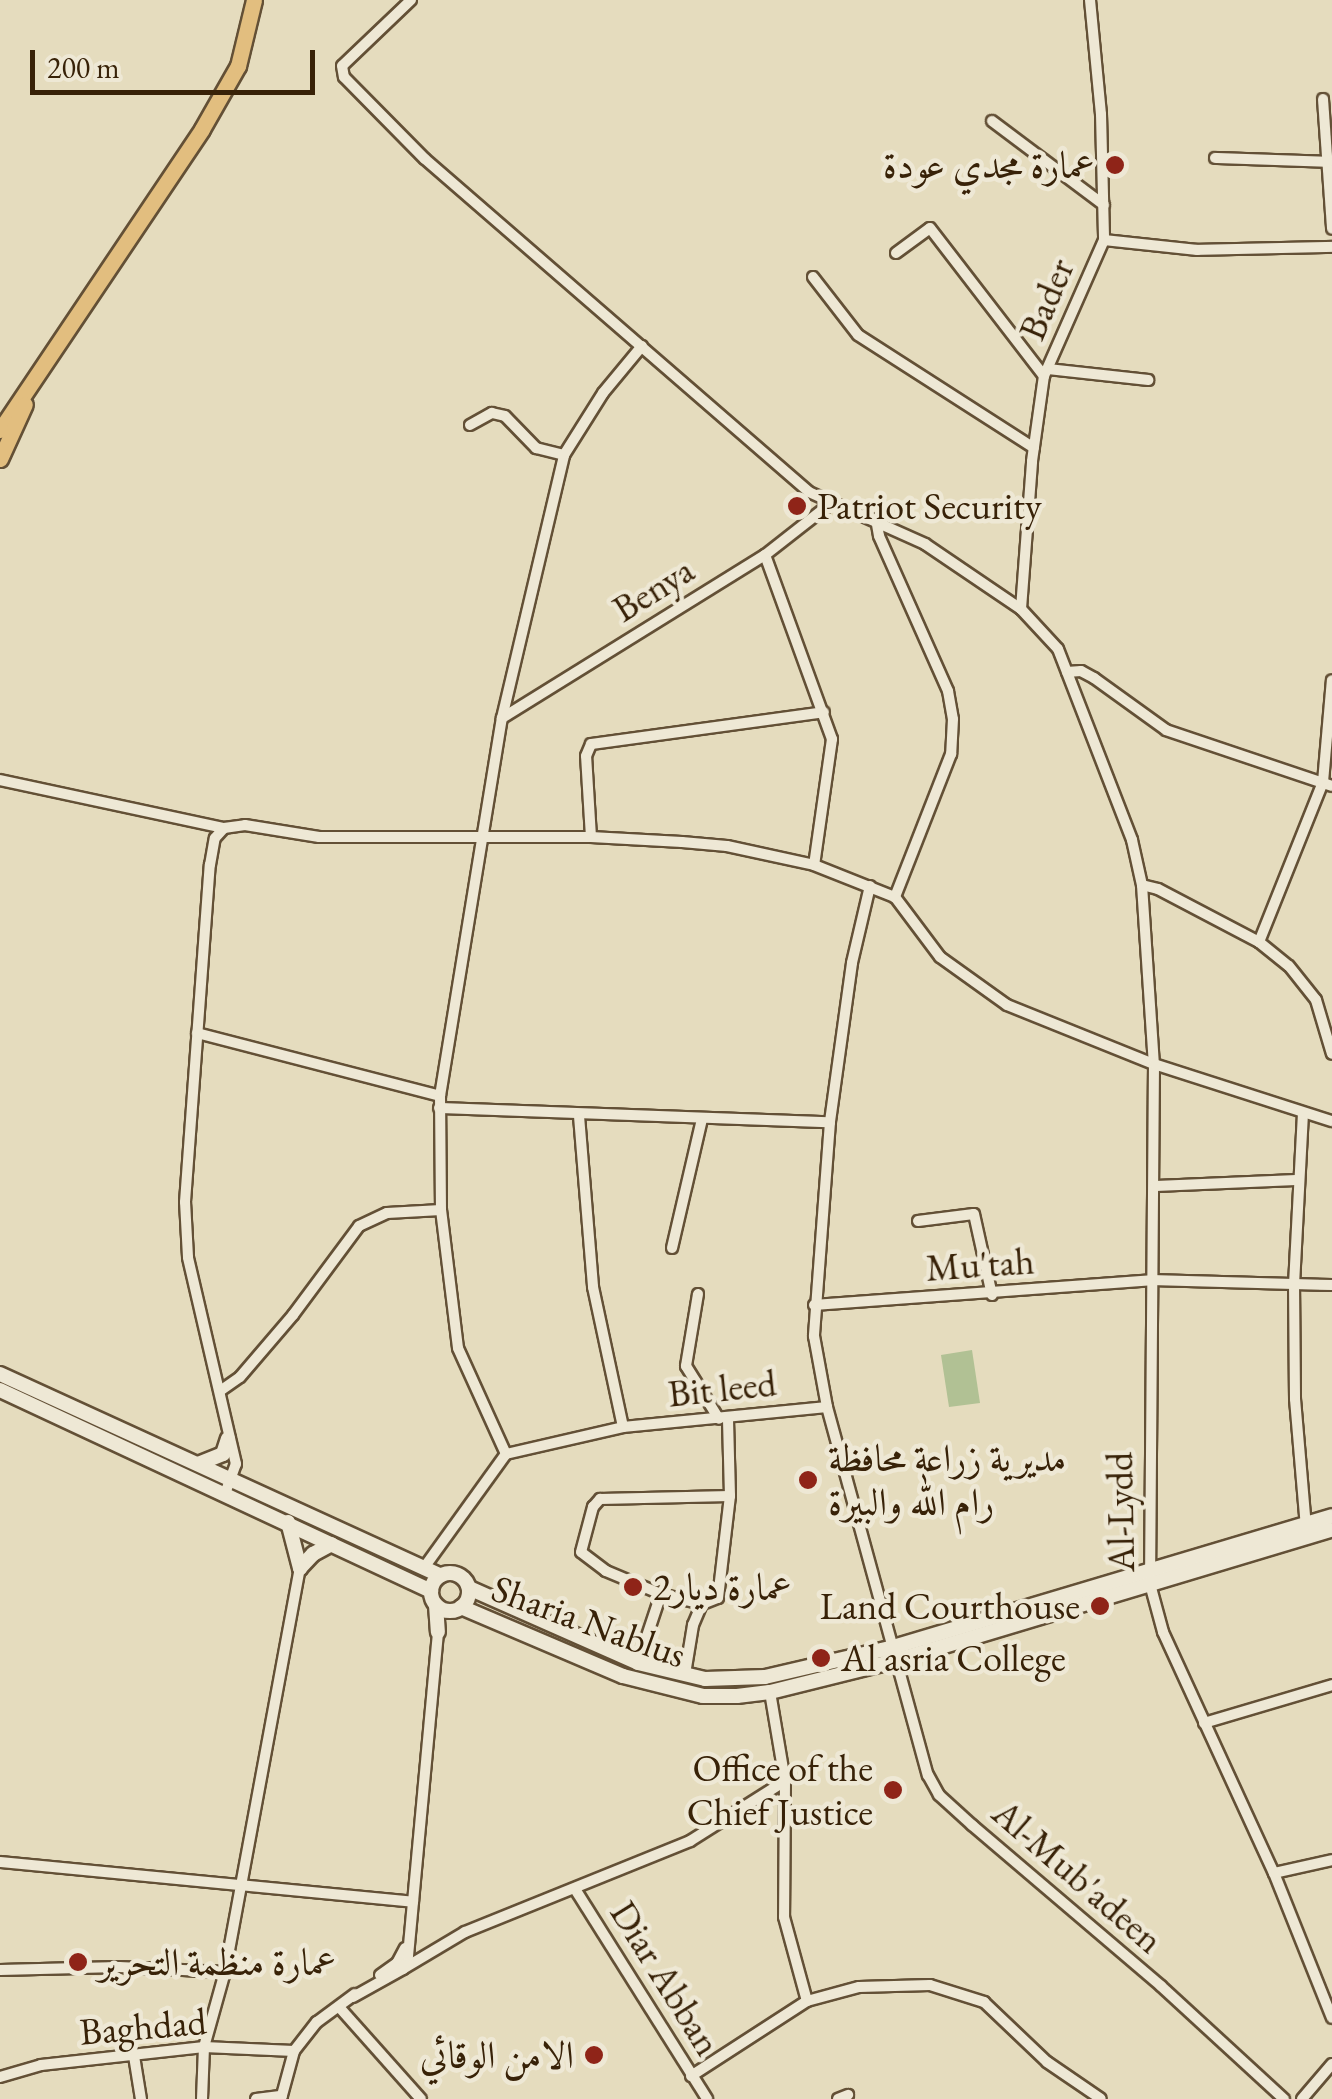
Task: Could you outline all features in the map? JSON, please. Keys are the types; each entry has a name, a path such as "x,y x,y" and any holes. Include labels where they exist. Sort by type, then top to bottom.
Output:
{"main road":[{"path":"0,430 202,129 238,66 254,0"},
{"path":"0,458 51,351"},
{"path":"0,421 12,408"},
{"name":"Sharia Nablus","path":"0,1374 198,1464 288,1522 457,1609 655,1686 703,1696 770,1692 1306,1530 1332,1516"},
{"name":"Sharia Nablus","path":"0,1390 440,1575 458,1574 469,1588 638,1663 704,1679 765,1677 892,1654"},
{"path":"198,1464 223,1454 228,1438"},
{"path":"288,1522 300,1568"},
{"name":"Sharia Nablus","path":"1306,1530 1332,1530"},
{"path":"300,1568 313,1554 332,1544"},
{"path":"438,1632 433,1598 440,1575"},
{"path":"438,1632 469,1588"}],"street":[{"name":"Al-Lydd","path":"410,0 342,66 344,76 425,159 809,492 926,544 1021,609 1058,649 1132,840 1142,885 1154,1064 1149,1577 1162,1632 1274,1873 1332,2018"},
{"path":"1090,0 1104,240"},
{"path":"1323,99 1332,229"},
{"path":"992,121 1104,204"},
{"path":"1215,158 1328,162"},
{"path":"896,253 930,228 1046,372 1148,380"},
{"name":"Bader","path":"1021,609 1034,448 1046,372 1104,240 1197,250 1332,247"},
{"path":"813,277 858,335 1034,448"},
{"path":"423,1568 506,1454 458,1348 441,1210 439,1102 502,718 564,455 603,394 642,346"},
{"path":"470,424 492,413 505,416 536,448 564,455"},
{"name":"Benya","path":"502,718 765,555 830,504"},
{"path":"876,519 879,536 948,691 953,719 950,754 895,897"},
{"path":"765,555 832,739 814,865"},
{"path":"1067,672 1081,671 1094,678 1166,730 1327,784"},
{"path":"1258,942 1327,784 1332,680"},
{"path":"591,838 586,756 591,744 824,712"},
{"path":"0,780 224,828 245,826 319,837 591,838 727,846 814,865 895,897 940,957 976,986 1041,1022 1154,1064 1332,1121"},
{"path":"224,828 214,838 210,865 186,1242 236,1464 229,1486"},
{"path":"1142,885 1158,889 1258,942 1288,966 1316,1000 1328,1028 1332,1054"},
{"name":"Al-Mub'adeen","path":"870,886 852,963 830,1122 814,1305 818,1368 869,1552 892,1654 928,1775 940,1795 1284,2099"},
{"path":"197,1033 439,1102 579,1116 830,1122"},
{"path":"1303,1113 1294,1283 1296,1399 1306,1530"},
{"path":"579,1116 590,1272 623,1427"},
{"path":"672,1248 702,1119"},
{"path":"1155,1186 1298,1180"},
{"path":"220,1390 240,1377 293,1315 358,1226 387,1213 441,1210"},
{"path":"918,1221 974,1214 992,1295"},
{"name":"Mu'tah","path":"814,1305 992,1295 1150,1280 1332,1285"},
{"path":"698,1294 686,1366 723,1419 730,1496 718,1598 702,1604 661,1594 606,1570 581,1552 600,1499 730,1496"},
{"name":"Bit leed","path":"506,1454 623,1427 827,1407"},
{"path":"202,2099 204,2047 224,1972 300,1568"},
{"path":"638,1663 661,1594"},
{"path":"685,1674 693,1626 702,1604"},
{"path":"353,1997 402,1970 411,1956 438,1632"},
{"path":"1204,1724 1332,1685"},
{"path":"770,1692 785,1781 784,1917 807,2001"},
{"path":"256,2099 281,2097 294,2050 317,2022 398,1963 690,1841 785,1781"},
{"path":"1274,1873 1332,1860"},
{"path":"0,1862 414,1902"},
{"name":"Diar Abban","path":"575,1890 707,2099"},
{"path":"410,1933 423,1948 434,1949"},
{"path":"0,1970 119,1967 224,1972"},
{"path":"691,2076 807,2001 859,1988 930,1985 984,2002 1022,2041 1101,2099"},
{"path":"339,2008 422,2099"},
{"name":"Baghdad","path":"0,2077 41,2065 204,2047 294,2050"},
{"path":"134,2056 140,2099"},
{"path":"1302,2099 1332,2064"}],"green space":[{"path":"972,1350 980,1403 949,1407 941,1355"}],"place":[{"name":"عمارة مجدي عودة","path":"1115,165"},
{"name":"Patriot Security","path":"797,506"},
{"name":"مديرية زراعة محافظة رام الله والبيرة","path":"808,1480"},
{"name":"عمارة ديار2","path":"633,1587"},
{"name":"Land Courthouse","path":"1100,1606"},
{"name":"Al asria College","path":"821,1658"},
{"name":"Office of the Chief Justice","path":"893,1790"},
{"name":"عمارة منظمة التحرير","path":"78,1962"},
{"name":"الامن الوقائي","path":"594,2055"}]}
